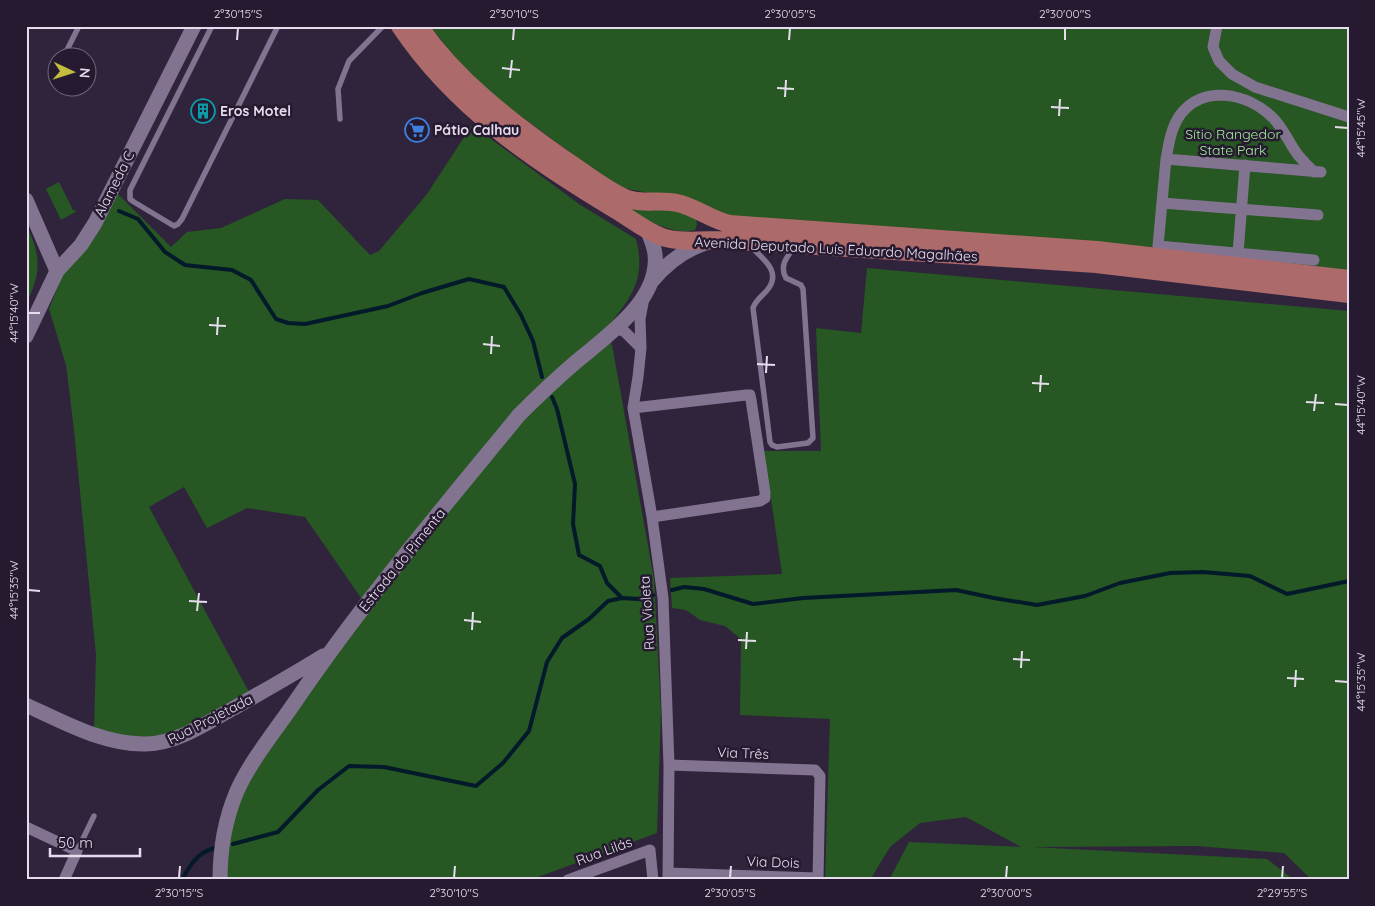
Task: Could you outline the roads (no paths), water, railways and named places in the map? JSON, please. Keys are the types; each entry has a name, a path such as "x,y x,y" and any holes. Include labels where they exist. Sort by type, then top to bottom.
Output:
{"main road":[{"name":"Alameda C","path":"26,336 57,271 88,235 194,26"},
{"name":"Avenida Deputado Luís Eduardo Magalhães","path":"400,26 430,67 467,105 492,127 587,194 663,237 687,240 745,241 1096,264 1349,294"},
{"name":"Avenida Deputado Luís Eduardo Magalhães","path":"419,26 446,60 478,93 534,138 595,180 626,198 644,202 677,202 716,220 730,224 1097,250 1349,279"},
{"path":"26,200 57,271"},
{"path":"687,240 700,235 704,229 704,219 698,211"},
{"name":"Estrada do Pimenta","path":"220,880 220,857 226,826 238,789 328,652 519,415 550,384 630,315 644,296 651,282 656,256 646,229"},
{"name":"Estrada do Pimenta","path":"651,282 663,269 685,253 697,246 716,240"},
{"name":"Rua Projetada","path":"26,705 101,736 144,744 162,743 192,731 288,678 328,652"},
{"path":"288,678 299,682 298,697"}],"street":[{"path":"1216,26 1213,47 1219,61 1232,74 1255,87 1349,117"},
{"path":"1166,159 1317,172 1298,154 1270,116 1252,104 1238,97 1226,94 1211,96 1194,102 1181,115 1172,130 1166,159 1158,246 1314,260"},
{"path":"1238,253 1245,166"},
{"path":"1162,203 1318,215"},
{"name":"Rua Violeta","path":"644,296 640,319 641,348 633,408 664,598 669,765 668,876"},
{"path":"616,328 625,332 641,348"},
{"path":"633,408 746,395 750,396 751,400 765,492 764,498 760,501 652,518"},
{"name":"Via Três","path":"669,765 815,770 820,776 818,879"},
{"path":"26,827 77,852 64,880"},
{"name":"Rua Lilás","path":"568,880 650,850 653,880"},
{"name":"Via Dois","path":"668,876 818,879"}],"lane":[{"path":"68,48 79,26"},
{"path":"212,26 130,190 130,199 174,226 182,219 278,26"},
{"path":"340,119 338,89 349,61 383,26"},
{"path":"745,241 771,268 773,275 773,282 755,302 753,308 770,442 772,445 777,446 808,443 813,438 803,289 786,278 782,269 783,263 796,244"},
{"path":"77,852 94,816"}],"waterway":[{"path":"119,211 138,219 165,252 185,265 232,270 251,280 276,319 288,323 305,324 388,306 422,293 469,279 504,287 521,315 533,341 542,377"},
{"path":"552,397 557,409 575,484 573,524 579,555 600,566 607,583 622,598 638,599 653,595"},
{"path":"672,590 684,587 704,589 753,604 803,598 956,590 1037,605 1085,596 1120,583 1170,573 1203,572 1250,576 1287,594 1349,581"},
{"path":"233,844 278,832 318,790 349,766 384,767 476,786 503,763 529,731 547,662 562,638 589,619 608,601 622,598"},
{"path":"182,880 195,860 203,853 214,848"}],"place":[{"name":"Eros Motel","path":"203,111"},
{"name":"Pátio Calhau","path":"417,130"}],"park label":[{"name":"Sítio Rangedor State Park","path":"1233,142"}]}
